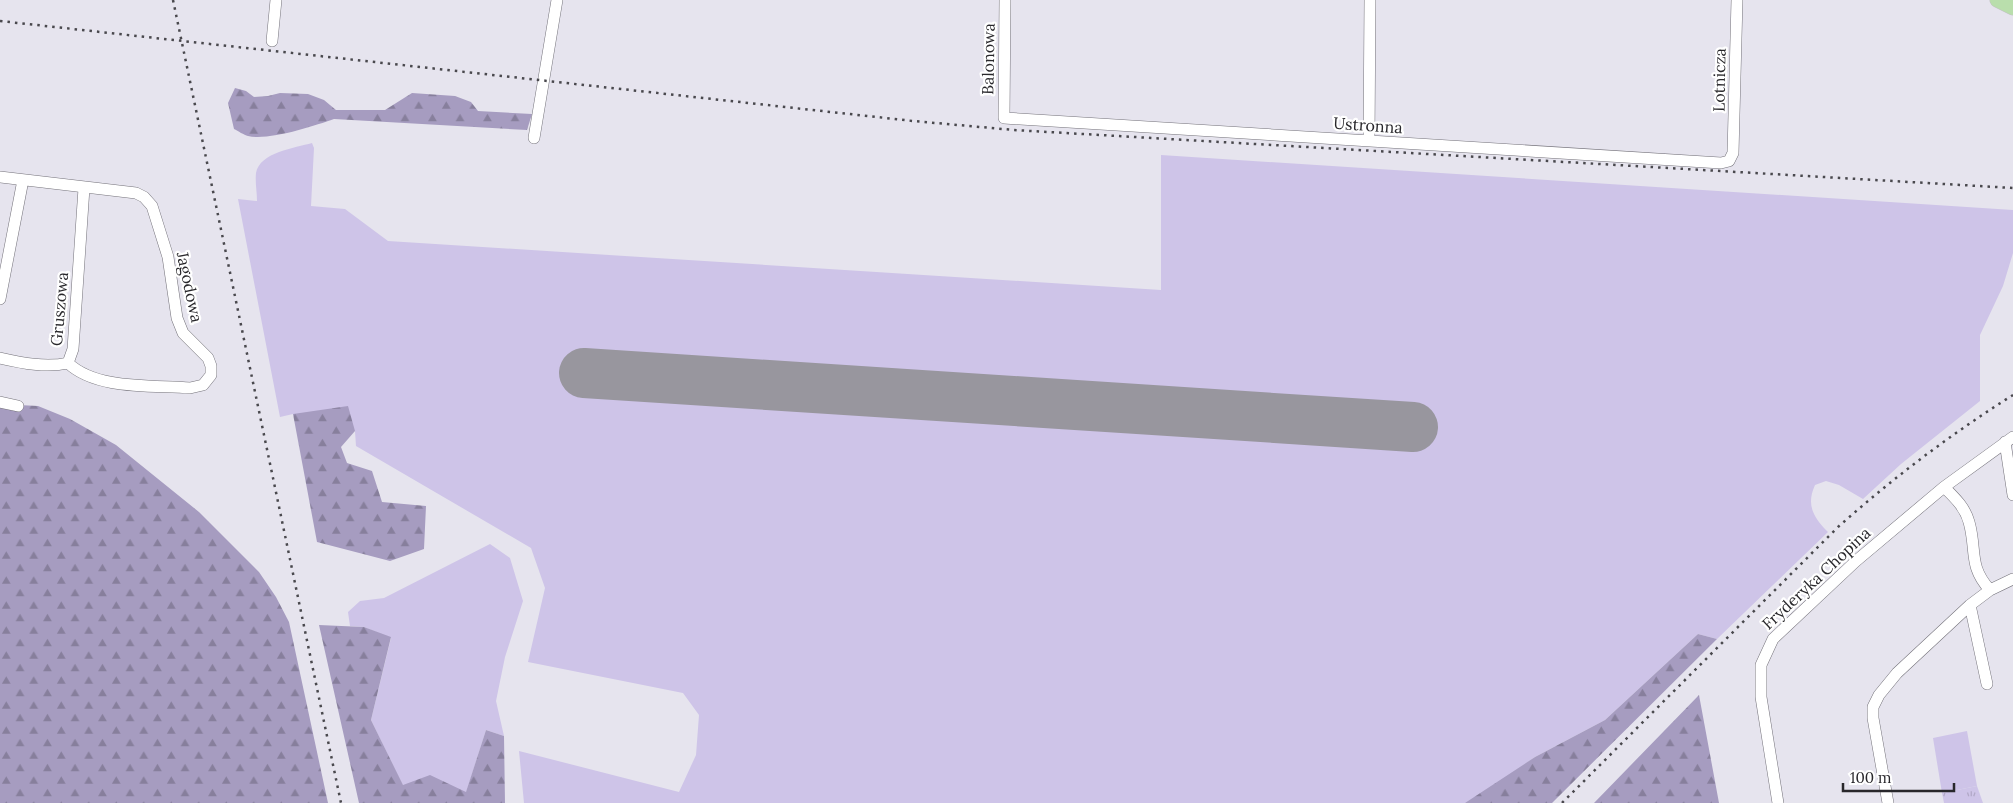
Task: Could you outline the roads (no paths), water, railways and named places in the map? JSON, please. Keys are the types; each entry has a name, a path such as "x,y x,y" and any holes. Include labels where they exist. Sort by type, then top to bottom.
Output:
{"main road":[{"path":"1997,0 2013,8"}],"street":[{"path":"272,42 276,0"},
{"path":"534,138 557,0"},
{"name":"Balonowa","path":"1004,118 1005,0"},
{"path":"1369,141 1370,0"},
{"name":"Lotnicza","path":"1729,161 1733,153 1737,0"},
{"name":"Ustronna","path":"1004,118 1720,163 1729,161"},
{"path":"0,177 84,188"},
{"path":"0,299 23,180"},
{"name":"Gruszowa","path":"0,358 42,366 68,363 74,349 84,188"},
{"name":"Jagodowa","path":"68,363 77,372 112,382 190,388 202,386 211,376 211,366 208,358 183,333 177,318 168,258 152,206 144,197 136,193 84,188"},
{"path":"0,402 18,406"},
{"path":"2009,440 2013,495"},
{"name":"Fryderyka Chopina","path":"1778,803 1761,697 1761,664 1773,639 1856,561 1944,487 2009,440"},
{"path":"1944,487 1964,511 1969,522 1976,572 1980,580 1990,590"},
{"path":"1888,803 1873,718 1873,707 1879,695 1897,673 1970,605 1990,590 2013,580"},
{"path":"1970,605 1987,684"}],"railway":[{"path":"173,0 341,803"},
{"path":"0,21 913,121 1014,130 2013,188"},
{"path":"1562,803 1838,527 1923,457 2013,395"}]}
